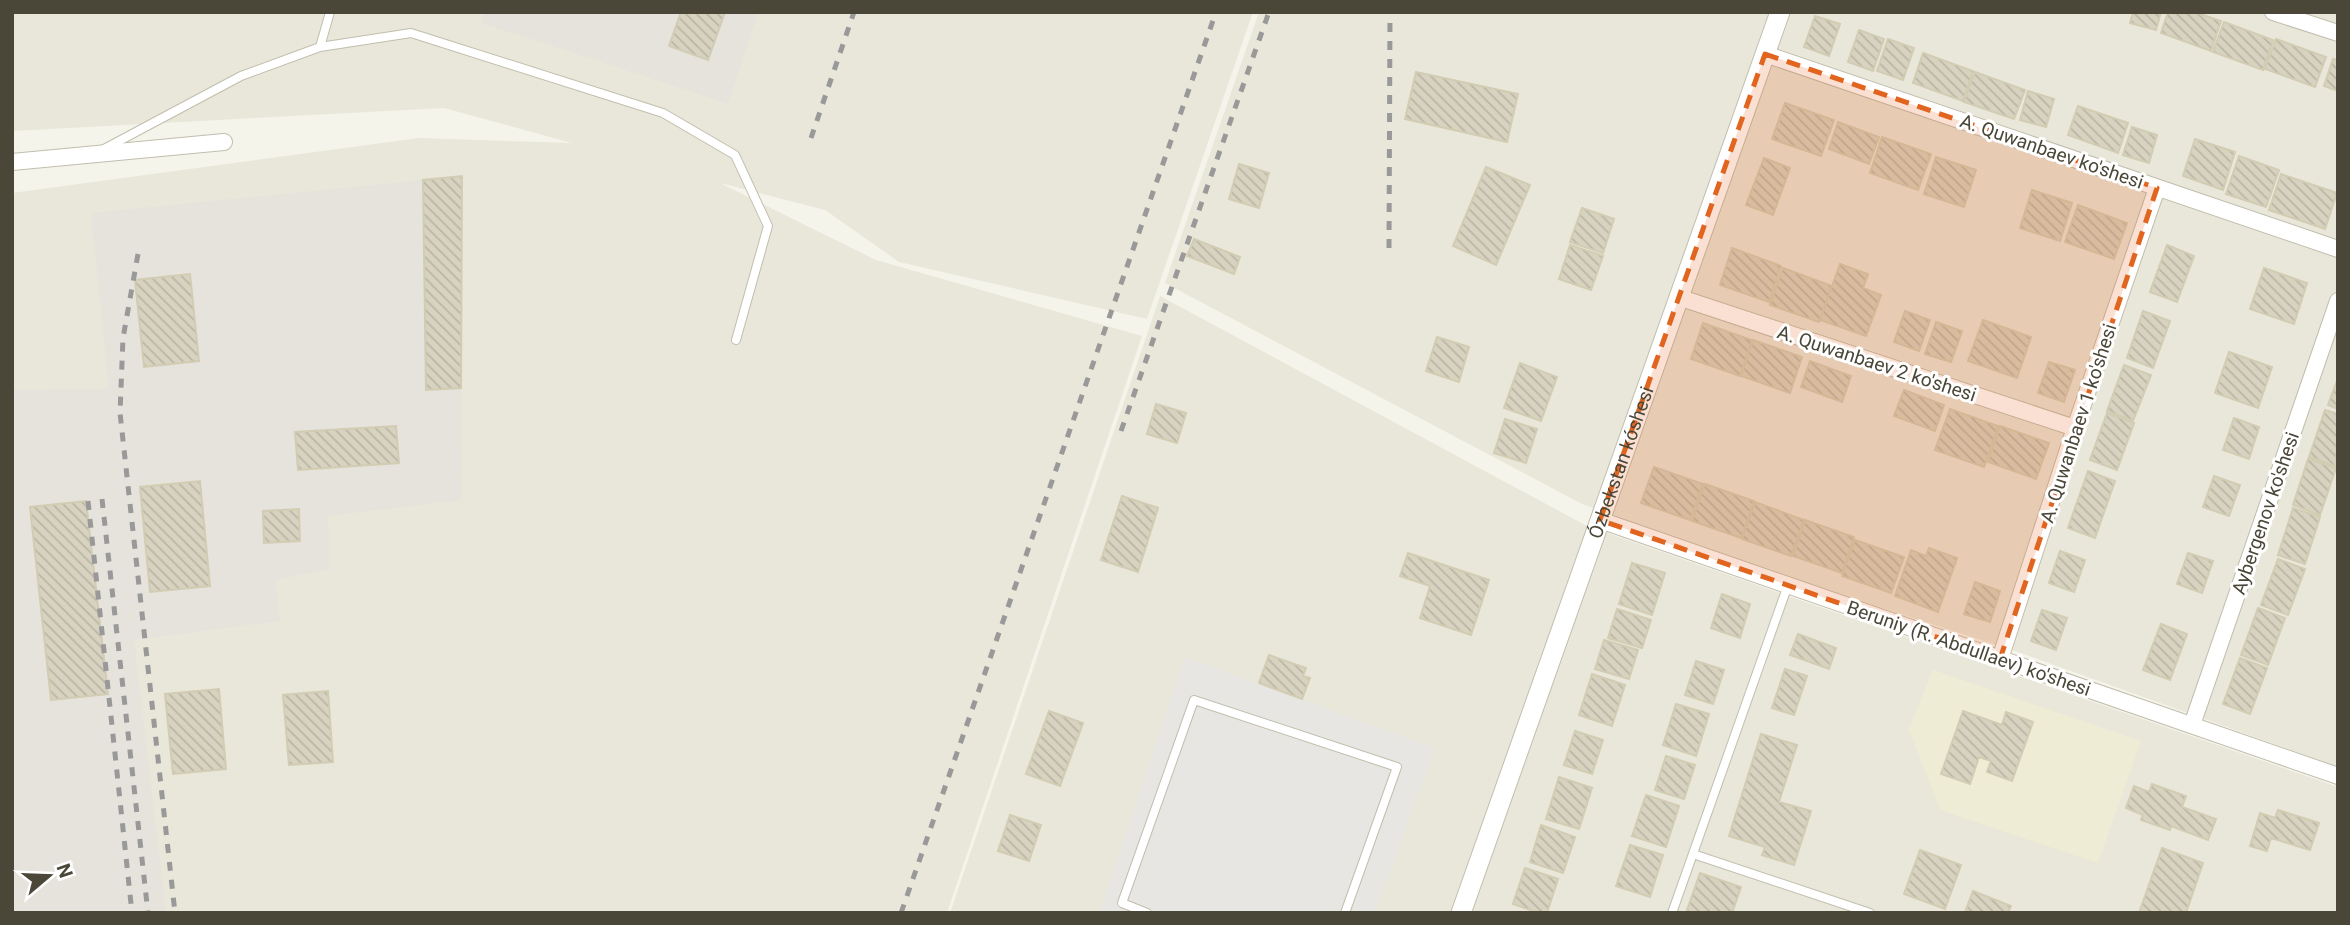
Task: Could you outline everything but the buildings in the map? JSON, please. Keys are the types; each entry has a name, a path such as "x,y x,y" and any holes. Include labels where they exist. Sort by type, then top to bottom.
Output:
{"street":[{"name":"Ózbekstan kóshesi","path":"1461,913 1780,12"},
{"path":"2273,12 2338,33"},
{"name":"A. Quwanbaev ko'shesi","path":"1765,54 2338,249"},
{"path":"12,162 224,142"},
{"name":"A. Quwanbaev 1 ko'shesi","path":"2000,659 2157,188"},
{"name":"A. Quwanbaev 2 ko'shesi","path":"1678,298 2075,428"},
{"name":"Aybergenov ko'shesi","path":"2192,725 2338,301"},
{"name":"Beruniy (R. Abdullaev) ko'shesi","path":"1600,520 2338,776"}],"lane":[{"path":"320,47 330,12"},
{"path":"95,154 241,76 320,47 411,33 663,113 735,155 768,226 736,340"},
{"path":"1672,913 1788,585"},
{"path":"1147,913 1122,903 1194,700 1397,766 1345,913"},
{"path":"1693,854 1870,913"}],"highlighted area":[{"path":"1765,54 2157,188 2000,659 1600,520"}],"shaded area":[{"path":"12,12 1253,12 1147,319 899,262 825,210 720,183 876,260 1142,336 947,913 12,913 12,193 419,138 572,143 444,108 12,131"},
{"path":"485,12 758,12 728,104 482,23"},
{"path":"1259,12 2338,12 2338,767 2018,652 1836,593 1582,504 1165,283"},
{"path":"462,176 461,500 328,516 330,569 275,580 280,621 134,640 166,913 12,913 12,390 109,389 91,213"},
{"path":"1160,296 1587,526 2338,787 2338,913 950,913"},
{"path":"1185,657 1435,748 1375,913 1100,912"},
{"path":"1933,670 2141,741 2098,863 1940,810 1909,729"}],"railway":[{"path":"811,138 854,12"},
{"path":"901,913 1216,12"},
{"path":"1121,431 1269,12"},
{"path":"1389,248 1390,12"},
{"path":"138,254 123,338 120,413 175,913"},
{"path":"102,499 148,913"},
{"path":"88,501 132,913"}]}
